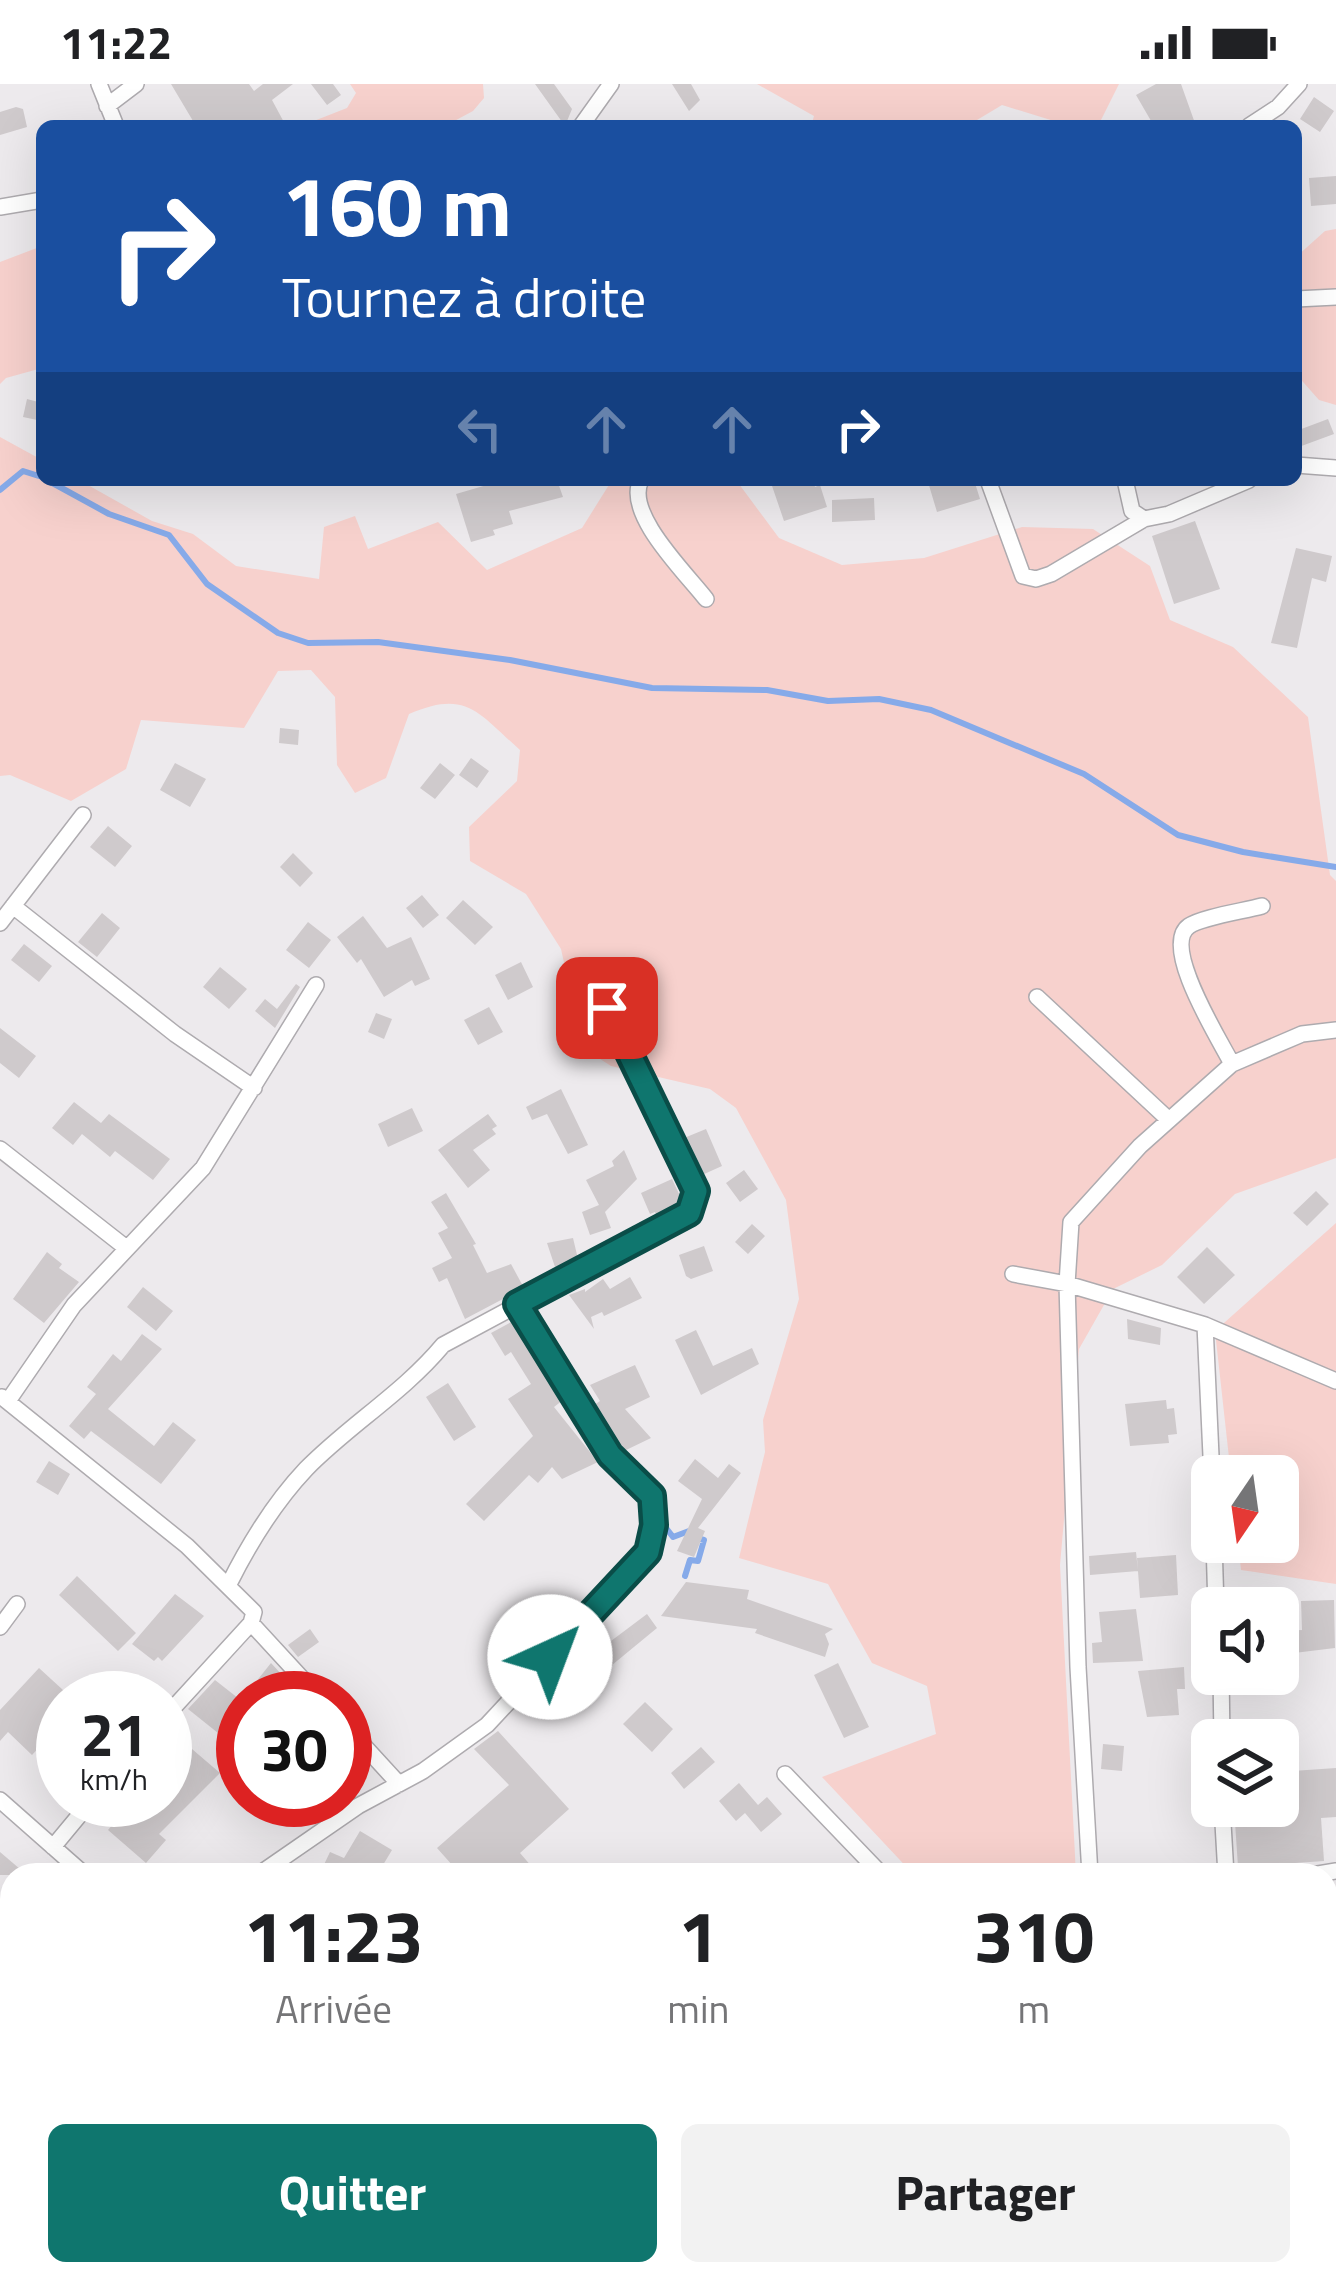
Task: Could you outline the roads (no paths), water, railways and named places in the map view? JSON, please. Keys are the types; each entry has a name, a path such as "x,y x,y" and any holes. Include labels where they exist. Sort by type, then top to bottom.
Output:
{"street":[{"path":"99,84 113,120"},
{"path":"107,106 136,84"},
{"path":"585,120 611,84"},
{"path":"1258,120 1299,84"},
{"path":"0,207 36,201"},
{"path":"1302,299 1336,297"},
{"path":"1302,465 1336,468"},
{"path":"639,486 636,497 644,519 706,598"},
{"path":"990,486 1023,576 1036,579 1144,519 1169,514 1235,486"},
{"path":"1126,486 1132,511 1144,519"},
{"path":"0,922 83,815"},
{"path":"13,906 175,1034 254,1088"},
{"path":"1232,1064 1178,950 1189,926 1262,906"},
{"path":"192,1687 251,1623 254,1612 187,1546 4,1398 74,1304 203,1168 316,985"},
{"path":"1037,997 1169,1120"},
{"path":"229,1584 266,1516 309,1466 416,1376 443,1345 689,1213 696,1191 607,1008"},
{"path":"1089,1863 1066,1284 1072,1222 1140,1146 1232,1064 1302,1034 1336,1030"},
{"path":"0,1149 125,1247"},
{"path":"1013,1274 1066,1284 1205,1325 1336,1381"},
{"path":"275,1863 488,1725 648,1552 654,1525 652,1496 610,1455 517,1304"},
{"path":"1205,1325 1211,1455"},
{"path":"0,1627 17,1604"},
{"path":"251,1623 295,1671"},
{"path":"372,1754 399,1784"},
{"path":"785,1774 870,1863"},
{"path":"0,1800 71,1863"},
{"path":"53,1847 70,1827"},
{"path":"1223,1827 1225,1863"}],"waterway":[{"path":"0,490 23,471 36,475"},
{"path":"58,486 109,514 169,535 207,584 278,633 308,643 378,642 510,660 652,688 767,690 828,701 879,699 931,710 1084,774 1178,835 1243,852 1336,867"},
{"path":"655,1534 666,1528 673,1537 689,1531 704,1540 698,1561 690,1560 685,1576"}]}
